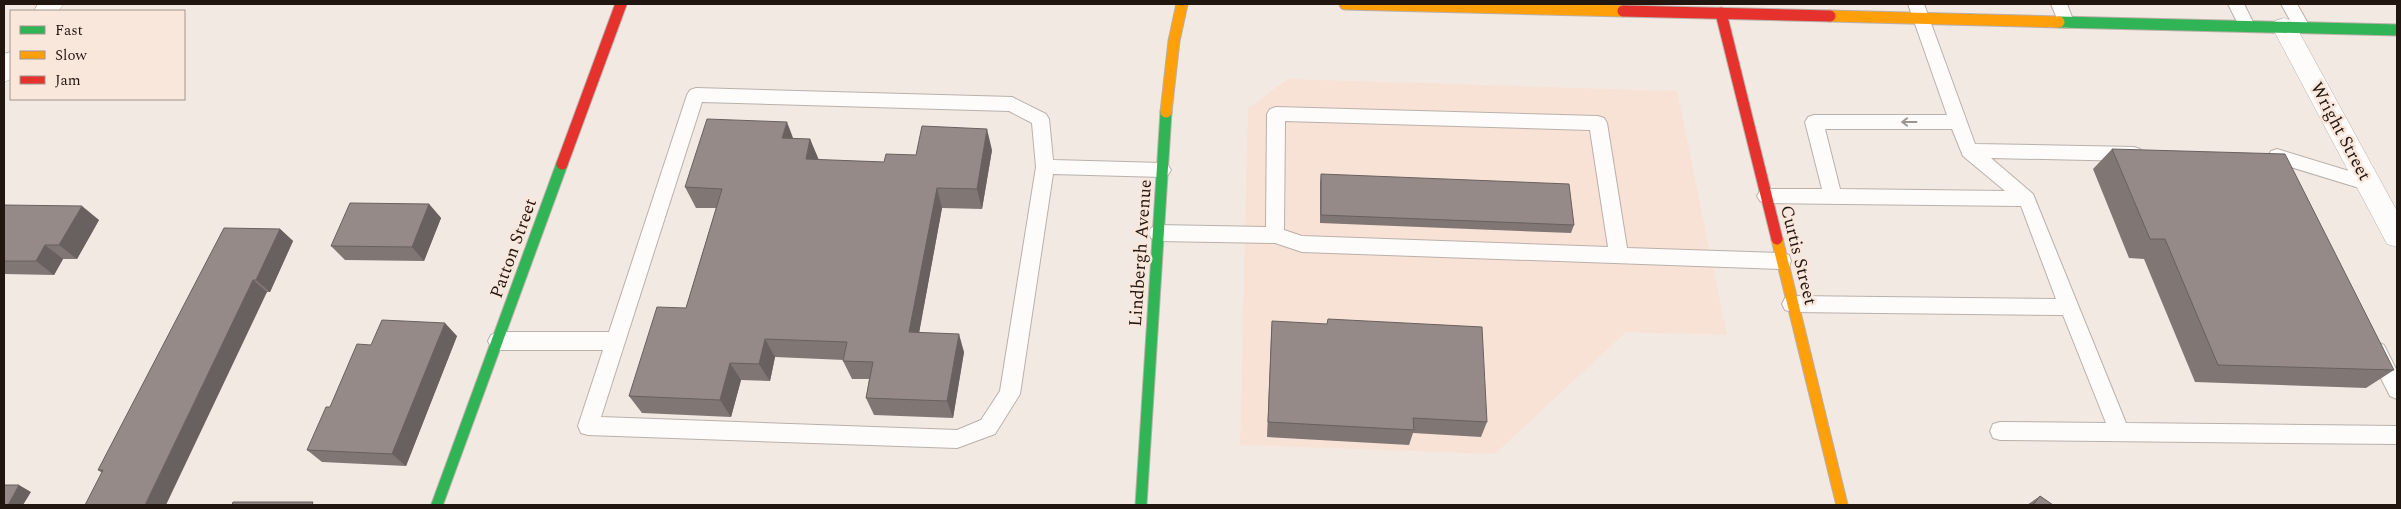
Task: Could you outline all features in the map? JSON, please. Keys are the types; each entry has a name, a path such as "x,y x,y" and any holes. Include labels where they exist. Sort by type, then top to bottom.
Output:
{"street":[{"name":"Patton Street","path":"437,505 621,4"},
{"name":"Lindbergh Avenue","path":"1141,505 1168,83 1182,4"},
{"path":"1346,4 1581,7 1721,13 1918,11 2066,22 2247,26 2292,19 2397,30"},
{"name":"Curtis Street","path":"1721,13 1842,505"},
{"name":"Wright Street","path":"2292,19 2369,184 2397,236"}],"lane":[{"path":"2059,4 2066,22"},
{"path":"2236,4 2247,26"},
{"path":"1918,11 1969,151 2027,199 2119,431"},
{"path":"696,94 1012,104 1040,120 1045,167 1010,394 988,427 957,439 588,426 696,94"},
{"path":"1275,235 1276,114 1598,123 1619,255"},
{"path":"1834,197 1814,122 1958,122"},
{"path":"1969,151 2148,154"},
{"path":"2257,156 2277,156 2369,184"},
{"path":"2277,156 2286,174"},
{"path":"1045,167 1162,170"},
{"path":"1766,196 2027,199"},
{"path":"1158,233 1275,235 1302,244 1782,261"},
{"path":"1792,304 2069,308"},
{"path":"2370,338 2397,390"},
{"path":"498,341 616,341"},
{"path":"2000,431 2397,436"}],"shaded area":[{"path":"1288,79 1677,91 1727,335 1626,332 1495,454 1240,445 1248,108"}],"building":[{"path":"707,119 787,122 782,138 810,139 806,159 884,162 886,154 916,155 922,126 987,129 977,189 937,188 909,332 959,334 947,401 866,398 873,362 843,361 847,342 765,339 759,364 730,363 720,400 629,396 657,307 686,308 722,189 685,187"},
{"path":"2112,149 2285,154 2394,370 2218,365 2165,239 2150,239"},
{"path":"1321,174 1569,184 1574,225 1321,215"},
{"path":"350,203 429,204 412,247 331,246"},
{"path":"4,205 82,206 59,245 45,245 36,261 4,261"},
{"path":"224,228 280,229 256,280 253,280 145,505 85,505 103,470 98,470"},
{"path":"1328,319 1482,327 1487,422 1413,418 1414,430 1268,422 1272,321 1327,324"},
{"path":"382,320 445,323 392,454 307,450 326,407 330,407 357,344 371,345"},
{"path":"4,485 19,485 8,505 4,505"},
{"path":"2040,496 2053,505 2033,505"},
{"path":"233,502 313,502 312,505 232,505"}],"traffic: fast":[{"path":"2059,22 2397,30"},
{"path":"1141,505 1166,112"},
{"path":"437,505 562,164"}],"traffic: slow":[{"path":"1166,112 1174,41 1182,4"},
{"path":"1345,4 1623,11"},
{"path":"1830,16 2059,22"},
{"path":"1777,239 1842,505"}],"traffic: jam":[{"path":"562,164 621,4"},
{"path":"1623,11 1830,16"},
{"path":"1721,13 1777,239"}]}
